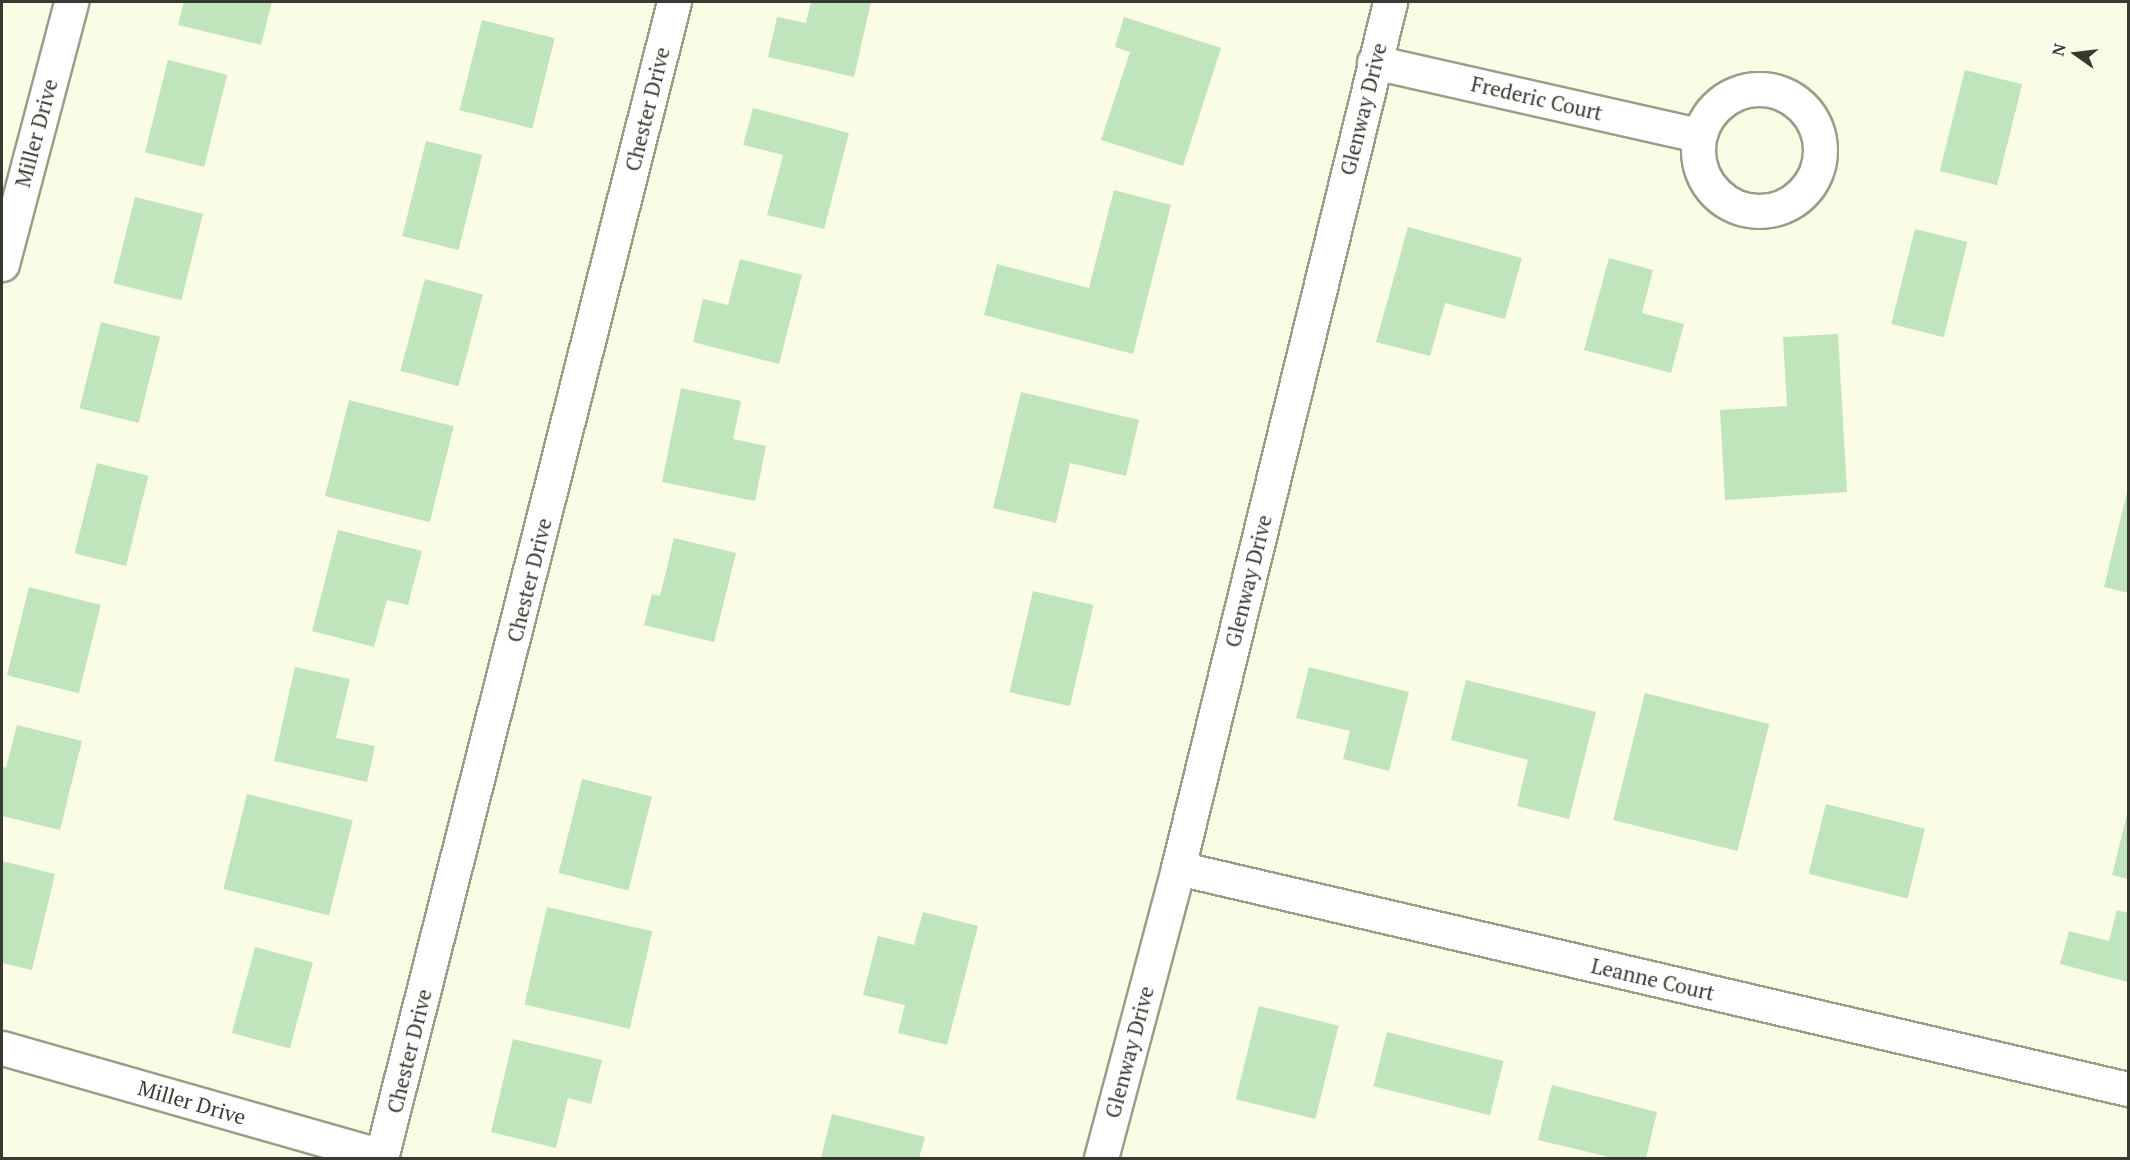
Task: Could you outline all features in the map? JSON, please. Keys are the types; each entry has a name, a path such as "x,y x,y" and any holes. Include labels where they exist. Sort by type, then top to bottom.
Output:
{"street":[{"name":"Miller Drive","path":"2,264 71,2"},
{"name":"Chester Drive","path":"381,1157 674,2"},
{"name":"Glenway Drive","path":"1101,1158 1178,868 1390,2"},
{"name":"Frederic Court","path":"1374,62 1699,135"},
{"name":"Leanne Court","path":"1178,868 2128,1089"},
{"name":"Miller Drive","path":"2,1048 381,1157"}],"building":[{"path":"184,2 272,2 261,45 178,25"},
{"path":"811,2 871,2 854,77 768,57 777,17 806,23"},
{"path":"1124,17 1221,48 1183,166 1101,140 1130,52 1115,47"},
{"path":"482,20 555,38 532,128 460,110"},
{"path":"168,60 227,75 204,167 145,152"},
{"path":"1965,70 2022,84 1997,185 1940,171"},
{"path":"753,108 849,133 824,229 767,215 783,155 743,145"},
{"path":"426,141 482,155 459,250 402,236"},
{"path":"1114,190 1171,205 1133,354 984,315 997,264 1089,288"},
{"path":"135,197 203,214 181,300 113,283"},
{"path":"1408,227 1522,258 1505,319 1445,303 1430,356 1376,342"},
{"path":"1915,229 1967,242 1944,337 1891,324"},
{"path":"1609,258 1653,270 1642,313 1684,324 1671,373 1584,350"},
{"path":"740,259 802,275 779,364 693,342 703,299 728,305"},
{"path":"425,279 483,295 458,386 400,371"},
{"path":"101,322 160,337 139,423 79,408"},
{"path":"1838,334 1847,492 1725,500 1720,410 1787,406 1783,337"},
{"path":"681,388 741,401 733,439 766,446 755,501 662,482"},
{"path":"1021,392 1139,420 1126,476 1070,463 1056,523 993,508"},
{"path":"349,400 454,426 430,522 325,496"},
{"path":"97,463 148,476 126,566 75,553"},
{"path":"2128,488 2128,593 2104,587"},
{"path":"338,530 422,551 408,605 387,600 374,647 312,631"},
{"path":"674,538 736,553 714,642 644,625 652,594 660,596"},
{"path":"29,587 101,605 79,693 7,675"},
{"path":"1033,591 1093,605 1070,706 1010,692"},
{"path":"295,667 350,679 336,738 375,746 367,782 274,761"},
{"path":"1309,667 1409,692 1389,771 1343,759 1350,731 1296,718"},
{"path":"1466,680 1596,712 1569,819 1517,806 1528,760 1451,740"},
{"path":"1645,693 1769,724 1738,851 1613,820"},
{"path":"17,725 82,741 60,830 2,816 2,766 6,768"},
{"path":"582,779 652,796 628,891 559,873"},
{"path":"247,794 353,820 329,915 223,889"},
{"path":"1826,804 1925,829 1908,899 1809,874"},
{"path":"2128,811 2128,879 2112,875"},
{"path":"2,861 55,874 32,970 2,963"},
{"path":"547,907 652,931 630,1029 525,1004"},
{"path":"2117,910 2128,913 2128,982 2060,964 2069,931 2109,941"},
{"path":"923,912 978,926 947,1045 898,1033 905,1005 863,995 878,936 914,945"},
{"path":"255,947 313,963 290,1048 232,1033"},
{"path":"1259,1006 1339,1026 1315,1119 1236,1099"},
{"path":"1387,1032 1503,1061 1490,1115 1373,1086"},
{"path":"513,1039 602,1060 591,1104 568,1098 556,1148 491,1132"},
{"path":"1552,1085 1657,1112 1646,1158 1613,1158 1538,1140"},
{"path":"832,1114 925,1137 919,1158 821,1158"}]}
